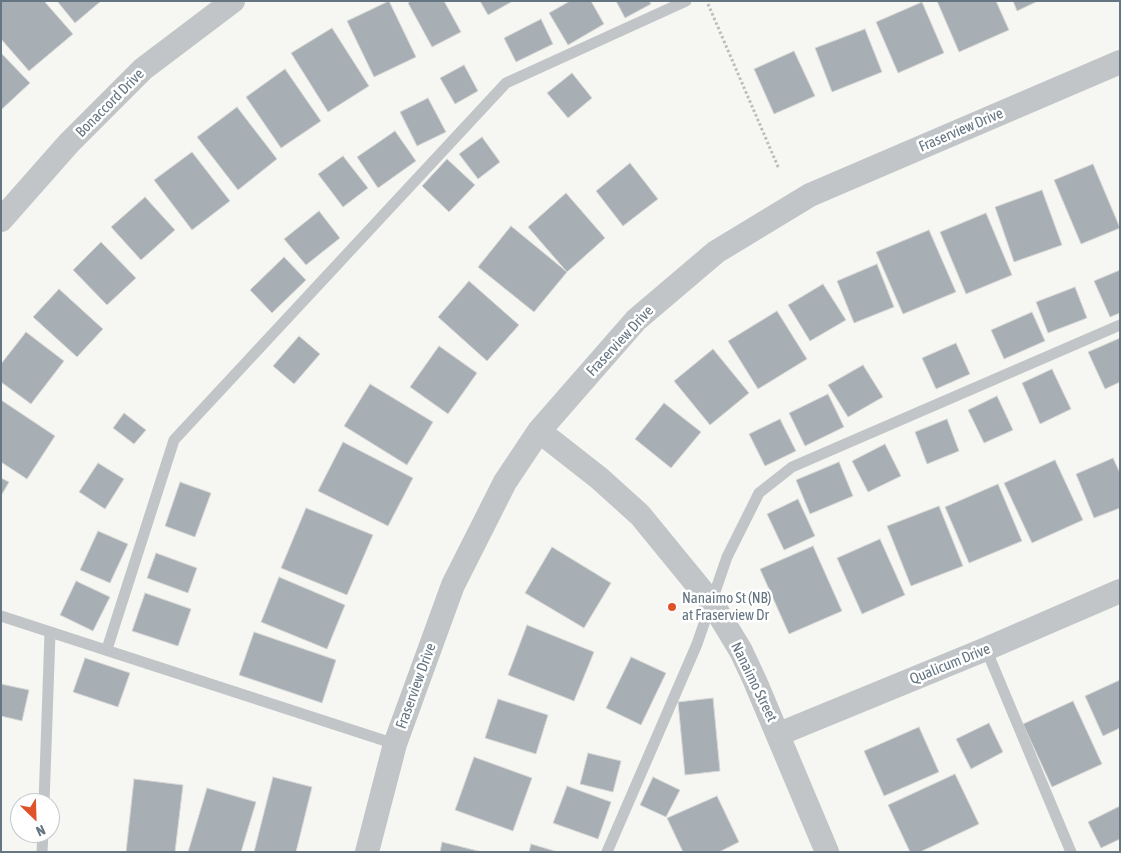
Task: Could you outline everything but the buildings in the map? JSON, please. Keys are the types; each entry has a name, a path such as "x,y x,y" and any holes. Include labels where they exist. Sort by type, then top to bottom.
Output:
{"street":[{"name":"Bonaccord Drive","path":"1,220 69,143 143,70 233,1"},
{"name":"Fraserview Drive","path":"367,852 395,744 453,585 505,482 539,431 636,320 716,252 810,195 1120,62"},
{"name":"Nanaimo Street","path":"539,431 599,478 640,515 712,603 741,651 779,734 827,852"},
{"name":"Qualicum Drive","path":"779,734 986,650 1120,591"}],"lane":[{"path":"108,650 174,440 506,83 681,2"},
{"path":"607,852 698,644 727,557 759,493 792,466 1120,325"},
{"path":"1,616 395,744"},
{"path":"44,793 50,633"},
{"path":"986,650 1071,852"}],"path":[{"path":"706,1 779,169"}],"place":[{"name":"Nanaimo St (NB) at Fraserview Dr","path":"672,607"}]}
